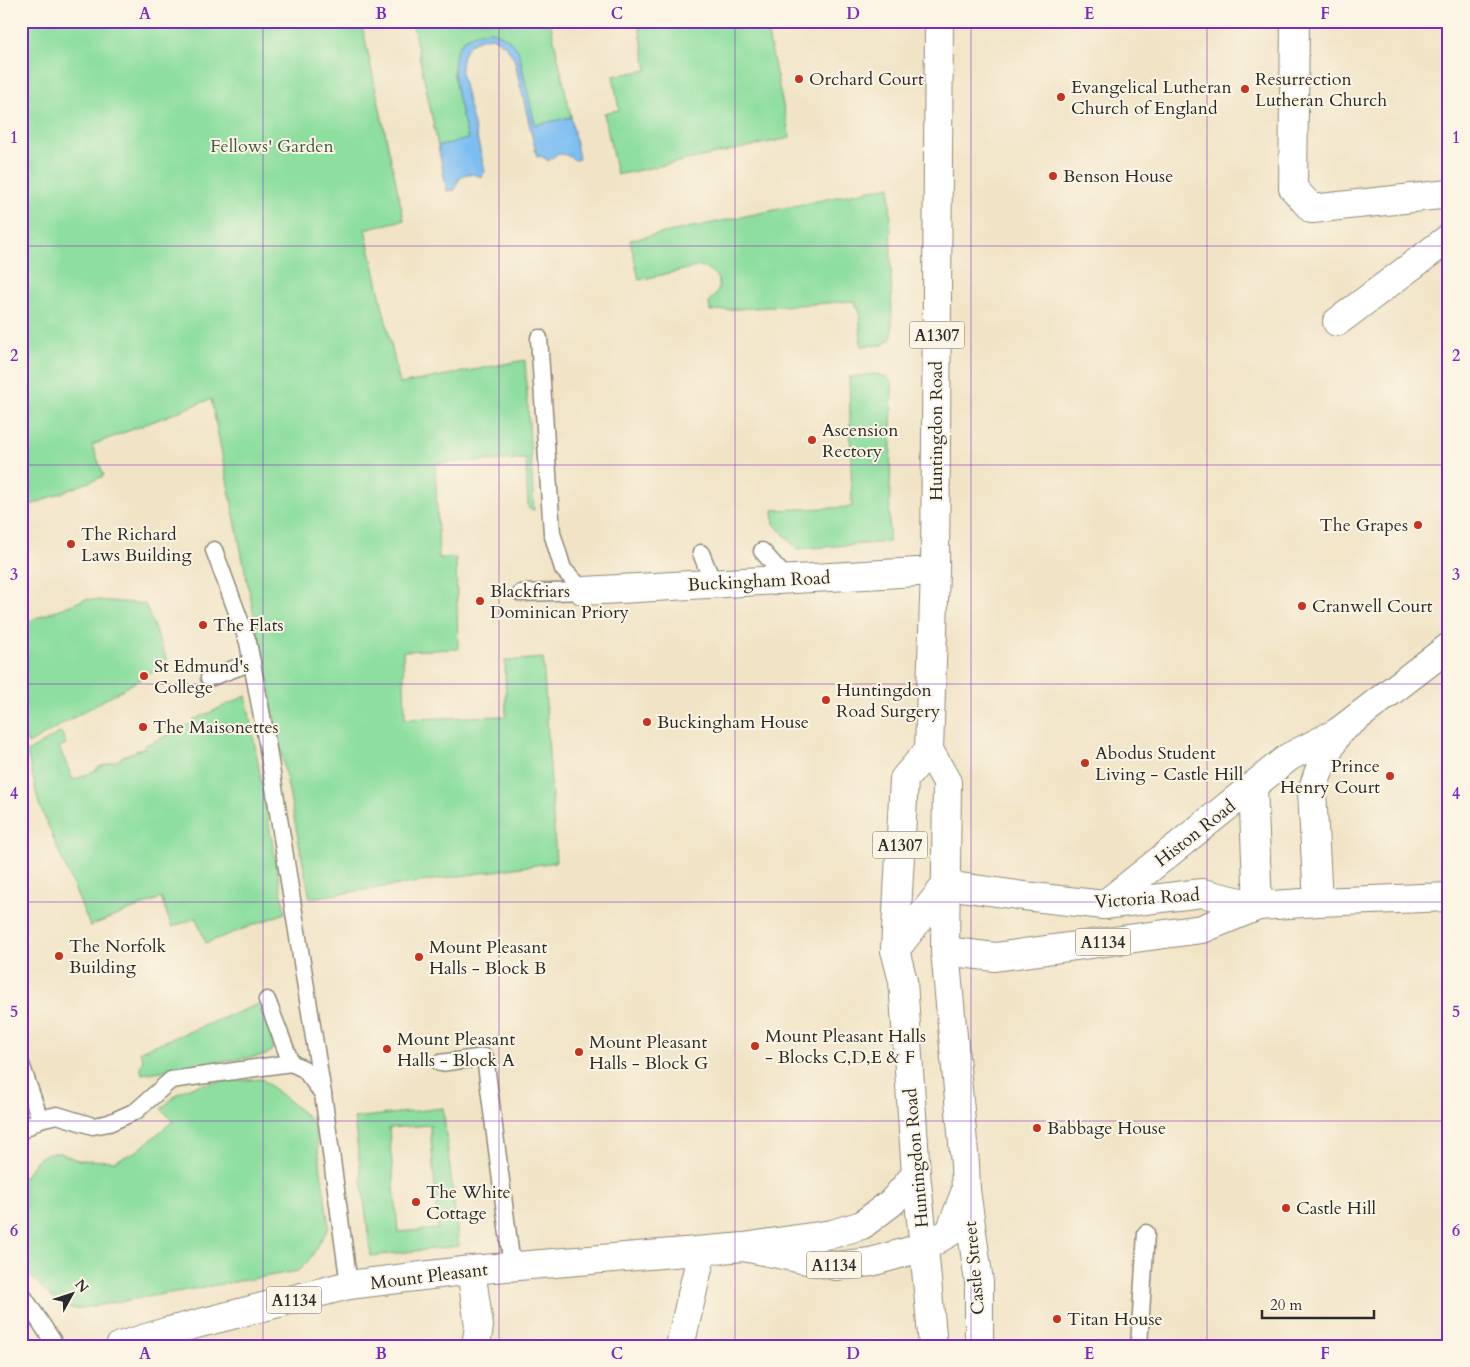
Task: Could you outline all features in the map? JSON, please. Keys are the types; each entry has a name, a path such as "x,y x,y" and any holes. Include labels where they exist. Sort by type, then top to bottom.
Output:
{"main road":[{"name":"Huntingdon Road","path":"924,1247 916,1174 904,990 895,950 904,779 929,750 935,571 939,21"},
{"path":"1295,21 1293,188 1312,209 1449,194"},
{"path":"1337,322 1449,238"},
{"name":"Buckingham Road","path":"584,591 935,571"},
{"name":"Histon Road","path":"1104,905 1289,757 1338,732 1449,647"},
{"name":"Histon Road","path":"1318,902 1312,791 1320,768 1338,732"},
{"name":"A1307","path":"929,750 947,782 946,885"},
{"path":"1253,787 1258,906"},
{"path":"895,950 946,885"},
{"name":"Victoria Road","path":"946,885 1104,905 1202,892 1258,906 1449,896"},
{"name":"A1134","path":"946,885 945,951 966,1190"},
{"path":"898,891 945,951"},
{"name":"Victoria Road","path":"945,951 995,957 1202,930 1258,906"},
{"name":"Mount Pleasant","path":"120,1346 169,1331 349,1286 512,1266 744,1248 832,1234 862,1225 892,1202 916,1174"},
{"name":"Mount Pleasant","path":"744,1248 836,1266 871,1262 924,1247 950,1232 966,1190"},
{"name":"Castle Street","path":"966,1190 979,1282 979,1346"},
{"path":"924,1247 933,1346"},
{"path":"680,1346 702,1251"},
{"path":"471,1270 479,1326 476,1346"}],"lane":[{"path":"539,338 552,533 563,569 584,591"},
{"path":"214,550 248,642 267,743 323,1094 349,1286"},
{"path":"762,551 788,579"},
{"path":"701,553 712,583"},
{"path":"521,593 584,591"},
{"path":"209,678 252,662"},
{"path":"267,1000 291,1063"},
{"path":"440,1064 486,1058 512,1266"},
{"path":"21,1131 40,1119 56,1115 94,1126 109,1123 136,1111 171,1080 291,1063 304,1069 323,1094"},
{"path":"21,1064 40,1119"},
{"path":"1139,1346 1146,1233"},
{"path":"21,1293 56,1346"}],"green space":[{"name":"Fellows' Garden","path":"21,21 361,21 404,220 365,229 400,384 525,360 534,510 528,508 526,459 435,463 439,558 456,558 458,649 403,651 405,719 506,716 505,661 543,658 556,862 310,898 211,399 92,445 104,476 21,509"},
{"path":"412,21 550,21 571,117 535,126 520,58 492,31 477,33 463,41 453,73 468,140 438,146"},
{"path":"638,21 765,21 790,138 617,175 604,113 619,110 613,76 647,70"},
{"path":"890,186 892,337 883,345 861,346 859,308 856,307 855,301 710,311 709,301 718,291 718,281 713,273 701,266 639,280 630,240"},
{"path":"875,374 887,377 892,383 889,542 797,549 774,524 773,510 852,507 849,377"},
{"path":"86,599 145,604 168,663 28,744 21,730 21,624"},
{"path":"246,696 285,913 206,943 196,918 172,927 161,898 90,926 39,804 27,752 61,732 66,744 59,747 73,780 146,747 145,745 169,735 168,732 193,723 193,720"},
{"path":"259,1004 274,1041 272,1050 266,1055 142,1074 140,1067 143,1060 140,1051"},
{"path":"262,1079 306,1115 315,1128 329,1227 310,1259 298,1271 77,1309 62,1306 27,1273 21,1257 21,1181 37,1160 48,1153 61,1153 77,1160 115,1161 137,1151 173,1121 161,1109 181,1092 198,1085"},
{"path":"443,1108 459,1246 371,1256 354,1118","holes":["430,1125 438,1229 398,1232 389,1128"]}],"water":[{"path":"492,31 508,39 518,50 535,125 571,117 579,159 575,160 561,154 558,154 549,161 541,156 537,157 514,58 505,45 492,37 484,38 477,40 468,47 461,64 461,72 485,171 482,177 472,174 464,175 459,180 455,190 447,191 438,146 468,139 454,74 457,50 463,41 469,37"}],"place":[{"name":"Orchard Court","path":"799,79"},
{"name":"Resurrection Lutheran Church","path":"1245,89"},
{"name":"Evangelical Lutheran Church of England","path":"1061,97"},
{"name":"Benson House","path":"1053,176"},
{"name":"Ascension Rectory","path":"812,440"},
{"name":"The Grapes","path":"1418,525"},
{"name":"The Richard Laws Building","path":"71,544"},
{"name":"Blackfriars Dominican Priory","path":"480,601"},
{"name":"Cranwell Court","path":"1302,606"},
{"name":"The Flats","path":"203,625"},
{"name":"St Edmund's College","path":"144,676"},
{"name":"Huntingdon Road Surgery","path":"826,700"},
{"name":"Buckingham House","path":"647,722"},
{"name":"The Maisonettes","path":"143,727"},
{"name":"Abodus Student Living - Castle Hill","path":"1085,763"},
{"name":"Prince Henry Court","path":"1390,776"},
{"name":"The Norfolk Building","path":"59,956"},
{"name":"Mount Pleasant Halls - Block B","path":"419,957"},
{"name":"Mount Pleasant Halls - Blocks C,D,E & F","path":"755,1046"},
{"name":"Mount Pleasant Halls - Block A","path":"387,1049"},
{"name":"Mount Pleasant Halls - Block G","path":"579,1052"},
{"name":"Babbage House","path":"1037,1128"},
{"name":"The White Cottage","path":"416,1202"},
{"name":"Castle Hill","path":"1286,1208"},
{"name":"Titan House","path":"1057,1319"}]}
